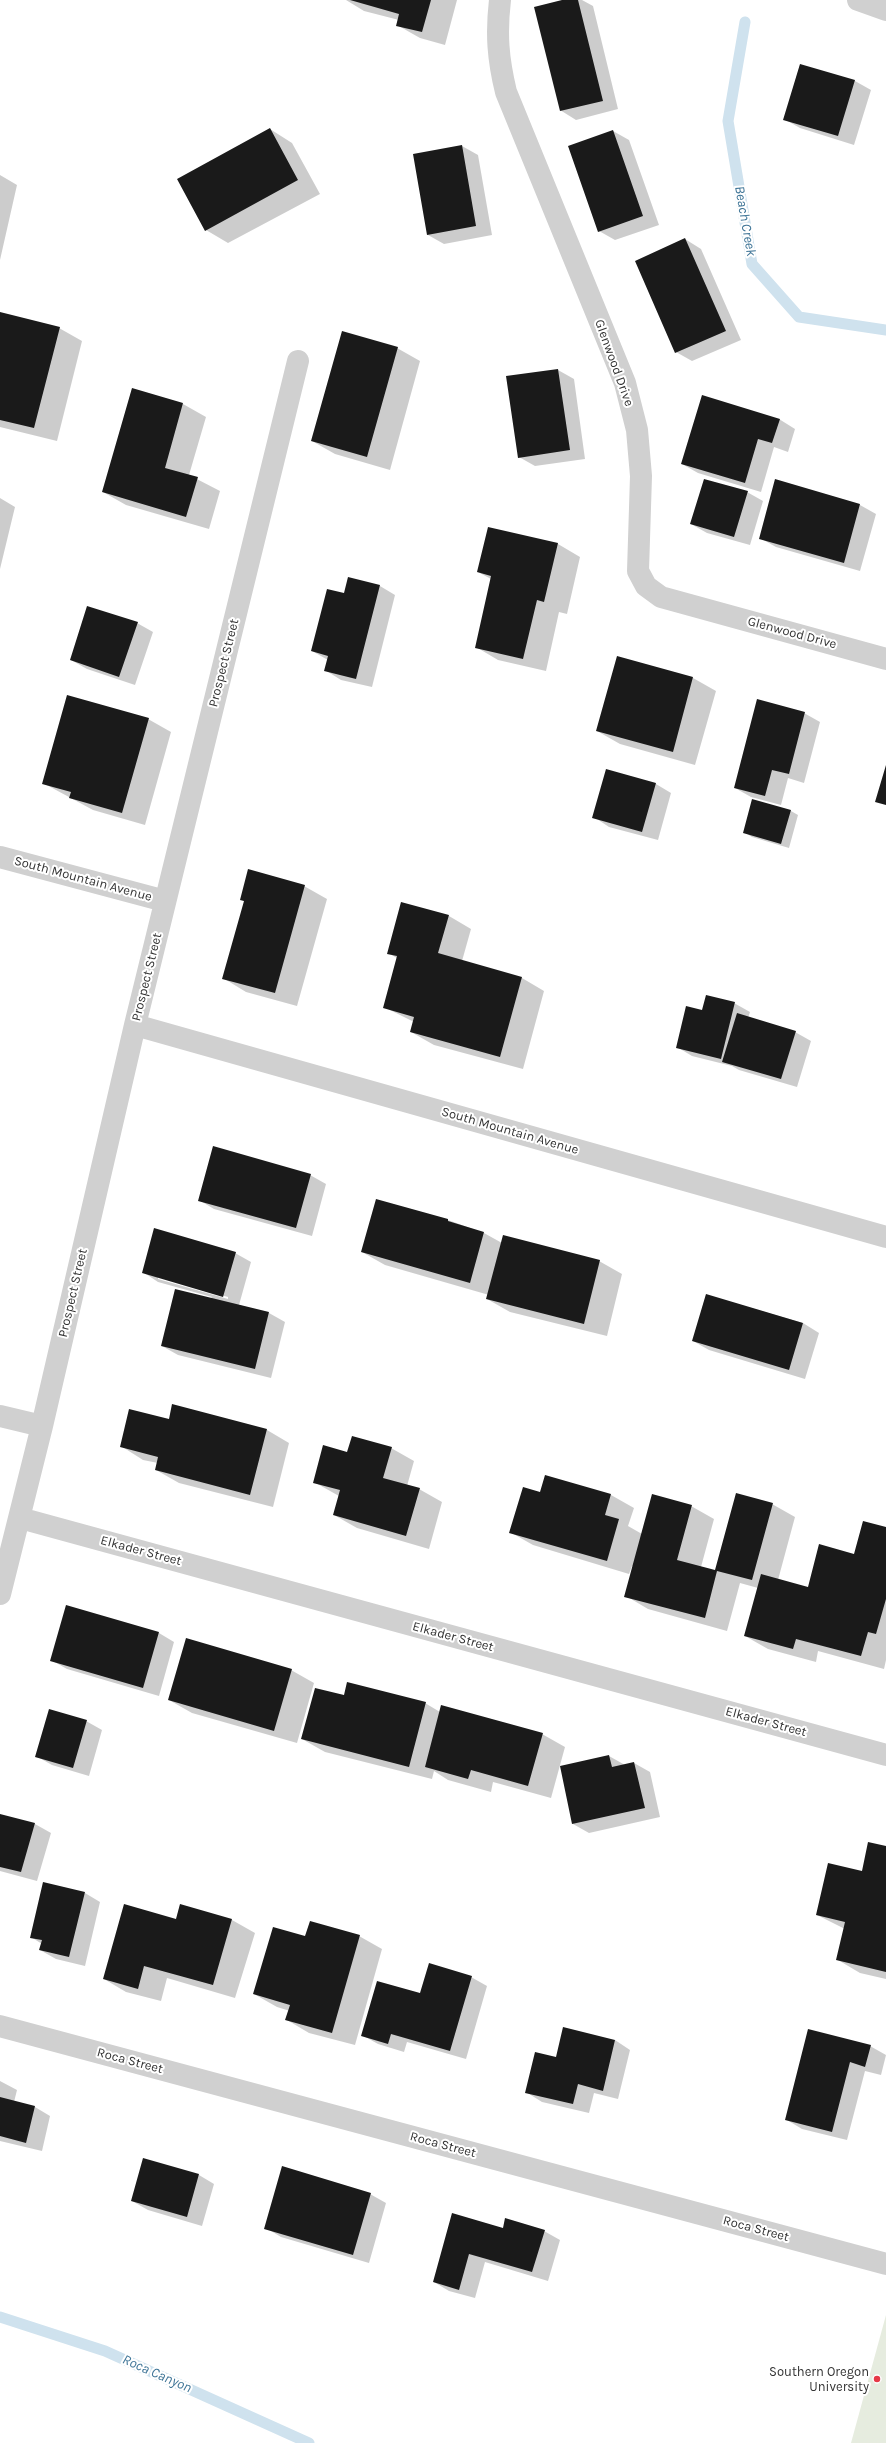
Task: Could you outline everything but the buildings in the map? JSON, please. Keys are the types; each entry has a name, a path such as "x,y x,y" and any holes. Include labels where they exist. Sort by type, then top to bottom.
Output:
{"street":[{"name":"Glenwood Drive","path":"500,0 497,26 498,60 506,92 624,383 637,430 641,476 638,571 646,586 661,597 886,659"},
{"path":"858,0 886,10"},
{"name":"Prospect Street","path":"0,1594 42,1426 135,1024 298,361"},
{"name":"South Mountain Avenue","path":"0,857 165,901"},
{"name":"South Mountain Avenue","path":"135,1024 886,1237"},
{"path":"0,1416 42,1426"},
{"name":"Elkader Street","path":"20,1518 886,1755"},
{"name":"Roca Street","path":"0,2026 886,2264"}],"shaded area":[{"name":"Southern Oregon University","path":"886,2315 886,2443 851,2443"}],"waterway":[{"name":"Beach Creek","path":"745,22 728,121 752,264 799,317 886,330"},
{"name":"Roca Canyon","path":"0,2317 105,2351 309,2443"}],"place":[{"name":"Southern Oregon University","path":"877,2379"}]}
